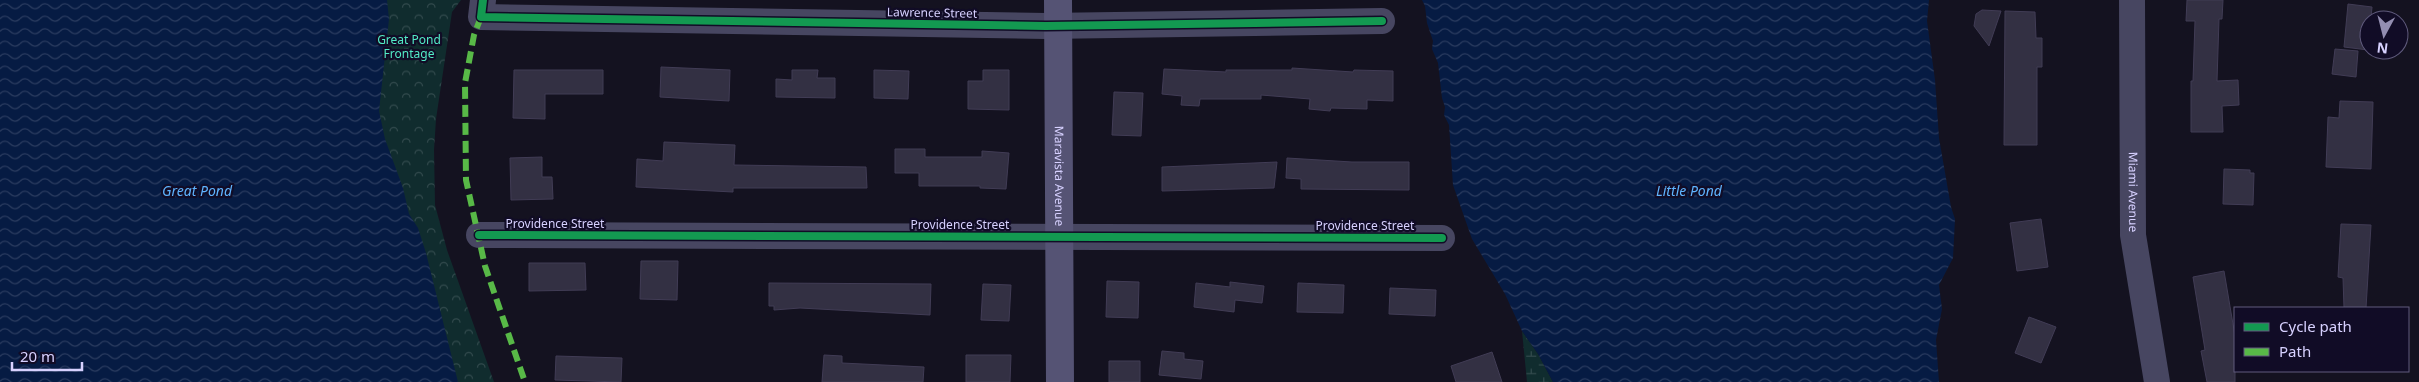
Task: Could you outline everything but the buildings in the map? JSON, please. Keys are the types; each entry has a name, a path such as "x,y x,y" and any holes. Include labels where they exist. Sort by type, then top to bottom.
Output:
{"main road":[{"name":"Maravista Avenue","path":"1058,13 1060,382"}],"street":[{"name":"Miami Avenue","path":"2132,0 2133,235 2157,382"},
{"name":"Lawrence Street","path":"482,8 1058,13 1382,21"},
{"name":"Providence Street","path":"479,235 1442,238"}],"green space":[{"name":"Great Pond Frontage","path":"371,0 461,0 452,12 436,119 434,150 435,205 447,250 494,382 434,382 381,192"},
{"path":"1522,331 1538,354 1553,382 1527,382"}],"water":[{"name":"Great Pond","path":"0,0 387,0 389,19 379,111 385,139 403,188 409,214 418,228 426,253 458,382 0,382"},
{"name":"Little Pond","path":"1422,0 1929,0 1927,21 1935,80 1939,138 1951,207 1955,219 1953,258 1939,285 1942,309 1936,340 1939,382 1553,382 1538,354 1522,331 1505,294 1472,239 1453,185 1449,125 1444,115 1445,107 1442,98 1438,63 1432,49 1433,41"}],"marked path":[{"path":"481,17 474,35 465,83 466,180 485,266 525,382"}],"cycle path":[{"path":"483,0 481,17 1046,26 1382,21"},
{"path":"479,235 1442,238"}]}
